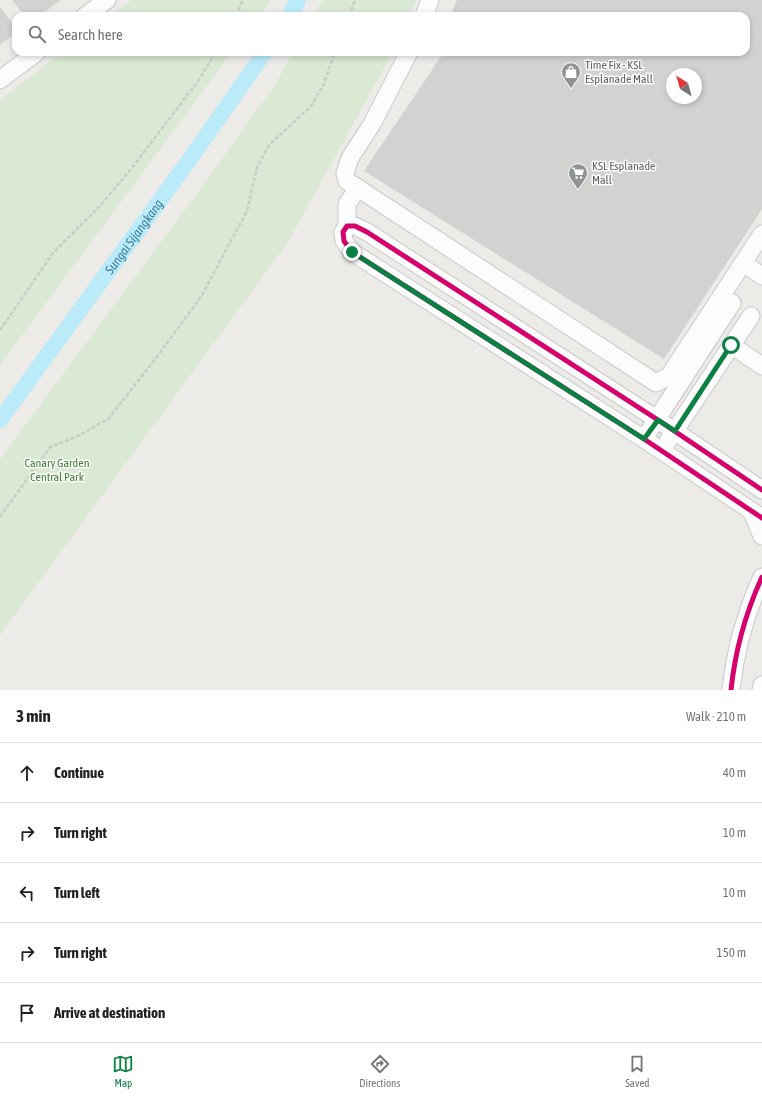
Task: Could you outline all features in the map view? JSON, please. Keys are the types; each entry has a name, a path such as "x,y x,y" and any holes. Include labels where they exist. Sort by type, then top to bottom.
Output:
{"street":[{"path":"90,12 107,0"},
{"path":"426,12 430,0"},
{"path":"0,80 32,56"},
{"path":"407,56 372,124 350,158 345,173 347,181 656,383 670,376 727,299"},
{"path":"358,188 347,204 347,226 342,232 344,241 352,252 644,439 757,515 762,536"},
{"path":"347,226 355,226 367,232 675,431 762,490"},
{"path":"644,439 658,420 727,299 743,263 762,234"},
{"path":"743,263 762,276"},
{"path":"662,451 731,345 756,319 727,299"},
{"path":"731,345 762,366"},
{"path":"731,690 742,632 754,593 762,577"},
{"path":"761,690 762,685"}],"path":[{"path":"238,12 244,0"},
{"path":"350,12 355,0"},
{"path":"0,330 53,253 99,207 131,169 198,81 214,56"},
{"path":"0,516 50,447 76,437 108,419 154,362 197,303 247,211 257,167 269,145 311,106 323,86 334,56"}],"green space":[{"path":"131,0 271,0 262,12 115,12"},
{"path":"323,0 416,0 411,12 316,12"},
{"path":"58,56 229,56 0,365 0,100"},
{"name":"Canary Garden Central Park","path":"291,56 391,56 288,242 0,635 0,459 196,195 275,85"}],"building":[{"path":"12,0 61,0 44,12 22,12"},
{"name":"KSL Esplanade Mall","path":"457,0 762,0 762,209 664,359 364,171 441,56 750,56 750,12 452,12"},
{"path":"0,7 12,23 12,36 0,45"}],"waterway":[{"name":"Sungai Sijangkang","path":"291,12 298,0"},
{"name":"Sungai Sijangkang","path":"0,420 190,159 262,56"}],"cycle path":[{"path":"762,490 658,420 367,232 355,226 347,226 343,232 344,241 352,252 644,439 762,518"},
{"path":"731,690 735,661 742,632 762,577"}],"place":[{"name":"Time Fix - KSL Esplanade Mall","path":"571,89"},
{"name":"KSL Esplanade Mall","path":"578,190"}],"route":[{"path":"352,252 644,439 658,420 675,431 731,345"}]}
